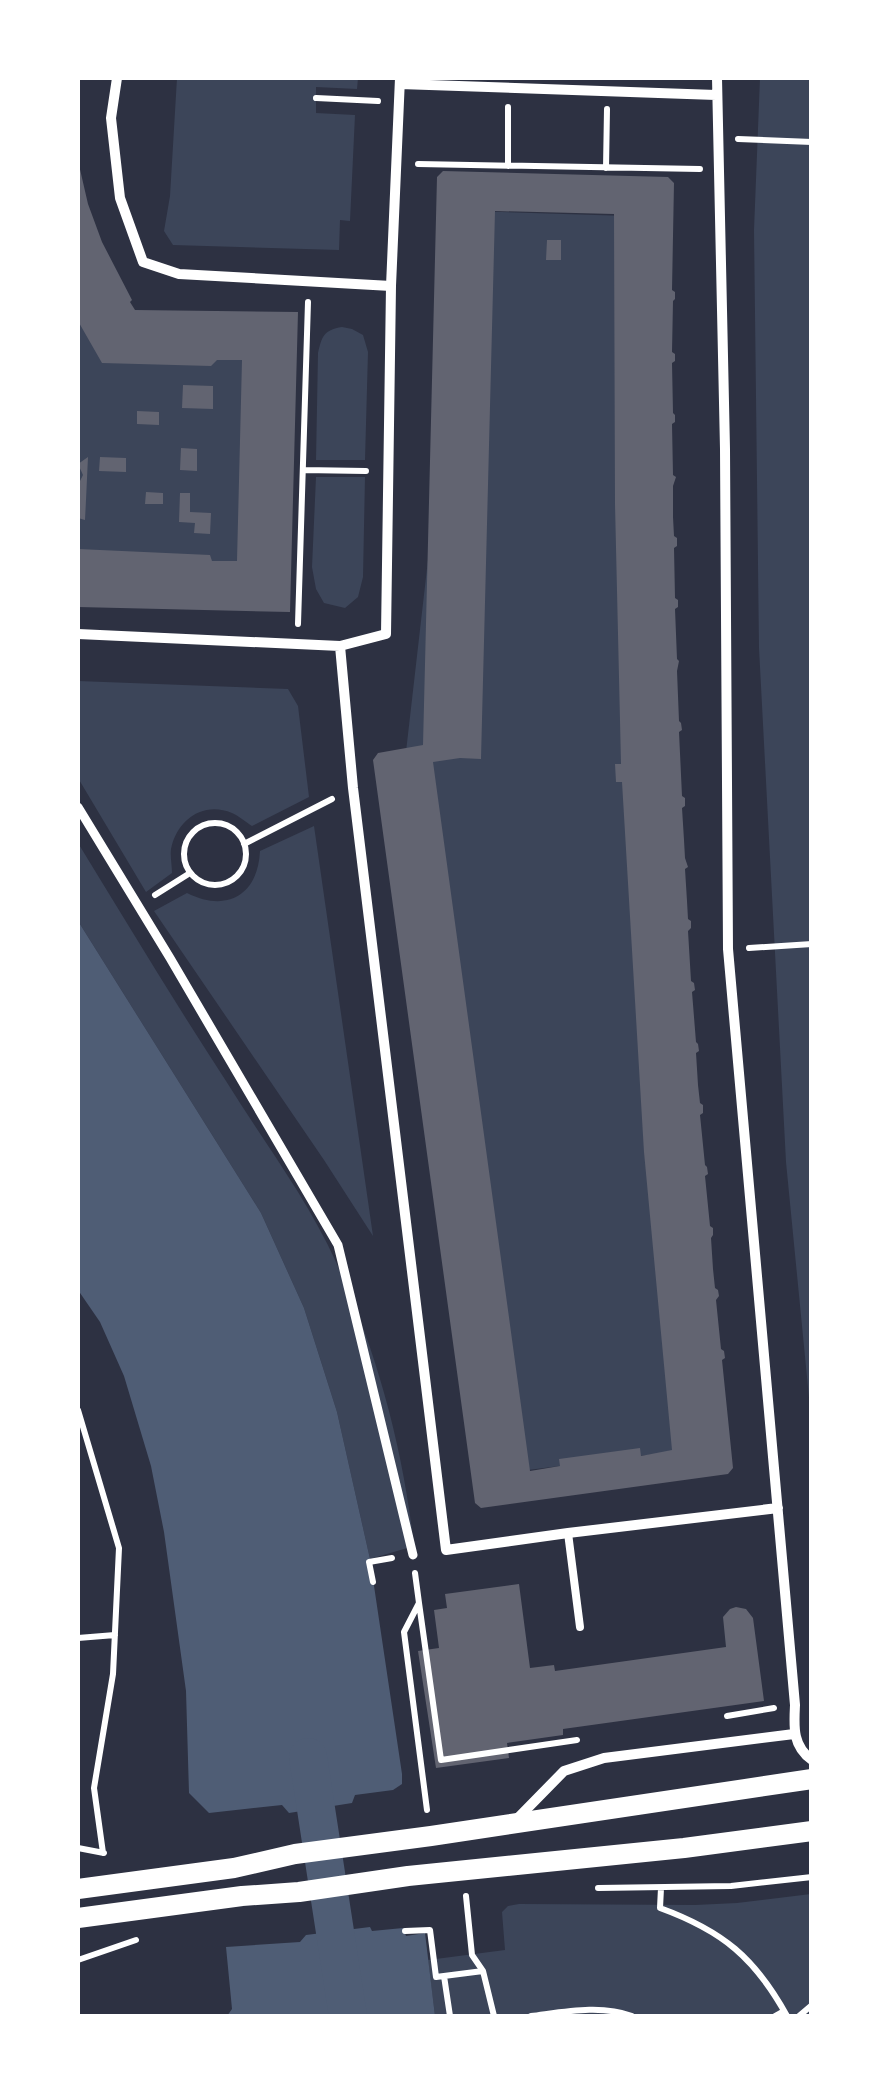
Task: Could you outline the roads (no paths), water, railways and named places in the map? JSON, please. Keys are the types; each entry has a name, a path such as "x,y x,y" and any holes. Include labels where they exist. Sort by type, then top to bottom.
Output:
{"main road":[{"path":"78,1889 812,1779"},
{"path":"78,1918 812,1831"}],"street":[{"path":"117,78 111,118 120,198 144,262 179,274 391,286"},
{"path":"717,78 726,450 728,949 795,1705 794,1734 803,1754 812,1760"},
{"path":"78,634 340,646 386,634 391,286 400,81 716,95"},
{"path":"340,646 353,788 446,1550 778,1508"},
{"path":"78,808 338,1245 413,1555"},
{"path":"512,1824 564,1771 591,1762 794,1734"}],"lane":[{"path":"568,1533 580,1627"}],"waterway":[{"path":"308,1757 348,2016"}]}
